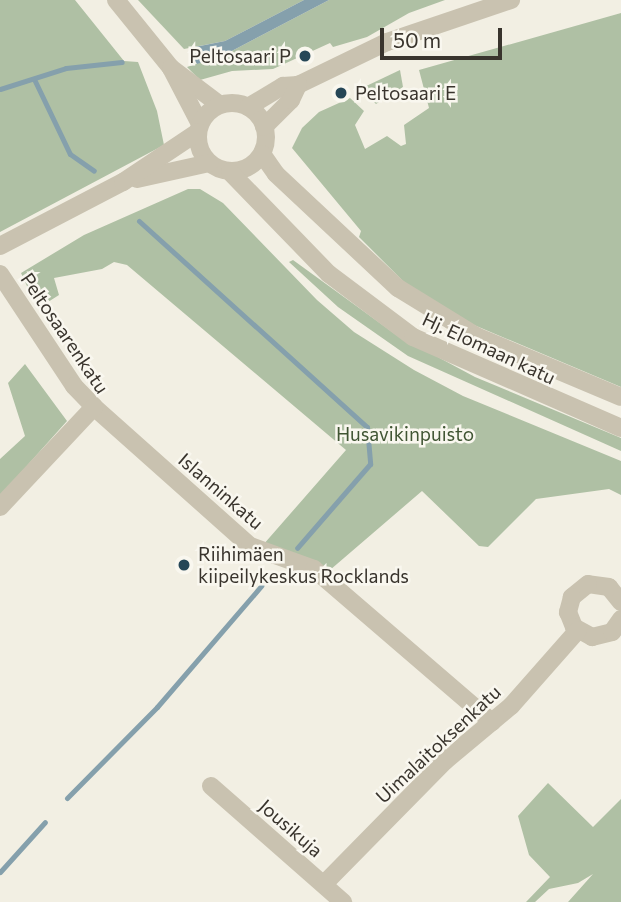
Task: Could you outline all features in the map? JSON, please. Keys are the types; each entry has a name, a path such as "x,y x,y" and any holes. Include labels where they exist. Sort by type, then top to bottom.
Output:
{"street":[{"path":"116,0 171,68 199,128 198,143 209,163"},
{"path":"171,68 220,105 248,107 283,86 298,85 387,41 511,0"},
{"path":"123,182 209,163 230,172 249,167 262,154 264,127 291,100 298,85"},
{"path":"0,246 123,182 199,128 220,105"},
{"path":"248,107 264,127"},
{"name":"Hj. Elomaan katu","path":"262,154 276,174 397,288 476,335 621,397"},
{"name":"Hj. Elomaan katu","path":"230,172 329,274 413,337 621,428"},
{"name":"Peltosaarenkatu","path":"0,274 74,386 94,407 0,507"},
{"name":"Islanninkatu","path":"94,407 250,546 314,569 492,722"},
{"path":"621,602 604,585 579,589 569,607 578,631 602,637 621,619"},
{"name":"Uimalaitoksenkatu","path":"324,884 445,761 492,722 578,631"},
{"name":"Jousikuja","path":"211,786 344,902"}],"green space":[{"path":"0,0 75,0 124,61 138,62 157,111 164,145 0,232"},
{"path":"138,0 304,0 225,41 184,49"},
{"path":"329,0 445,0 409,13 367,37 333,47 330,43 273,69 232,71 200,80 187,67 226,54"},
{"path":"621,13 621,387 474,325 405,283 359,237 361,231 292,148 302,128 319,112 350,98 364,111 355,125 365,149 387,136 401,146 406,144 404,125 429,108 419,70"},
{"path":"400,70 403,87 376,104 360,89"},
{"name":"Husavikinpuisto","path":"188,189 200,189 223,203 317,300 354,332 414,370 463,396 621,461 621,495 609,489 536,499 488,547 479,546 422,491 330,570 263,545 346,450 127,265 114,262 102,269 54,278 59,295 48,302 32,297 21,273 84,235"},
{"path":"293,260 395,334 475,377 621,438 621,451 408,356 338,307 289,262"},
{"path":"25,364 67,421 0,496 0,459 25,436 8,383"},
{"path":"548,783 593,827 621,799 621,902 568,902 593,874 578,883 549,889 535,902 526,902 550,877 529,855 518,816"}],"water":[{"path":"304,0 329,0 226,54 197,64 192,56 190,48 225,41"}],"waterway":[{"path":"0,89 66,68 122,62"},
{"path":"34,79 70,154 94,171"},
{"path":"139,221 367,427 370,464 297,548"},
{"path":"67,798 157,707 261,586"},
{"path":"0,872 45,822"}],"place":[{"name":"Peltosaari P","path":"305,56"},
{"name":"Peltosaari E","path":"341,93"},
{"name":"Riihimäen kiipeilykeskus Rocklands","path":"184,565"}]}
